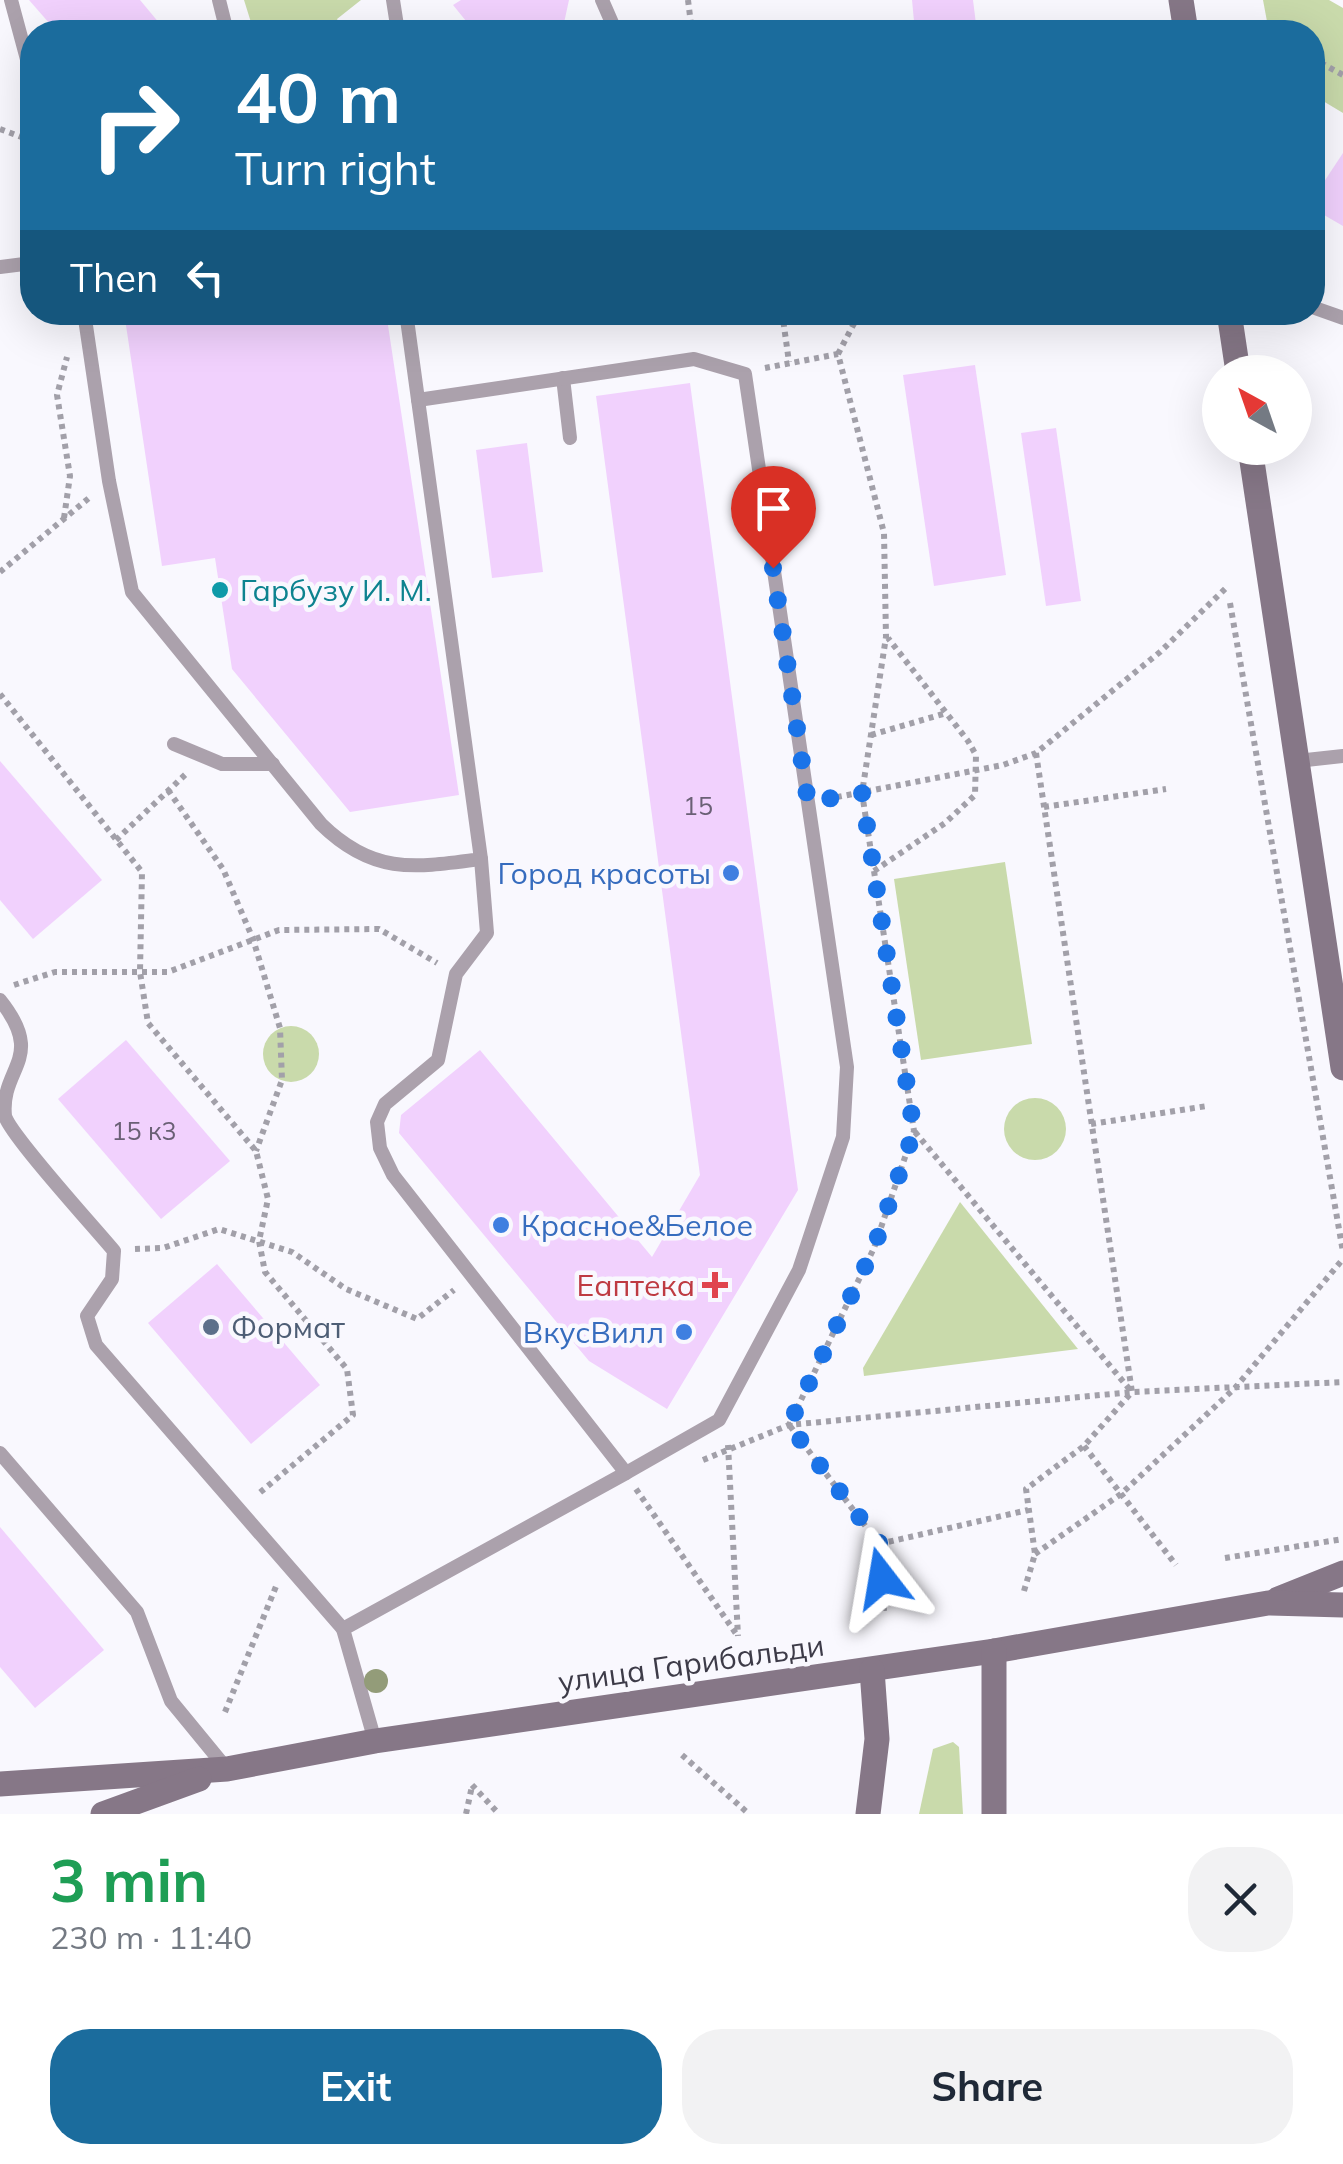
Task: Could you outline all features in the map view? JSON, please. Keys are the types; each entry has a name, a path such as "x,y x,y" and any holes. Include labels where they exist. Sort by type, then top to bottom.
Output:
{"street":[{"path":"1231,325 1235,355"},
{"path":"1253,465 1343,1068"},
{"path":"1268,1603 1343,1573"},
{"name":"улица Гарибальди","path":"0,1784 227,1768 374,1741 994,1651 1268,1603 1343,1605"},
{"path":"994,1651 994,1814"},
{"path":"868,1814 876,1739 872,1670"},
{"name":"улица Гарибальди","path":"103,1814 227,1768"}],"lane":[{"path":"11,0 20,33"},
{"path":"86,325 109,481 132,592 344,846 400,867 481,859"},
{"path":"408,325 481,859 487,933 456,974 438,1060 385,1104 377,1122 380,1148 392,1175 626,1473"},
{"path":"343,1630 720,1420 799,1270 843,1137 846,1066 744,374 694,359 418,400"},
{"path":"563,378 570,438"},
{"path":"174,744 222,764 273,764"},
{"path":"1298,761 1343,756"},
{"path":"0,1000 17,1021 20,1054 4,1088 5,1118 114,1251 112,1280 87,1316 96,1345 343,1630 374,1741"},
{"path":"0,1452 136,1612 170,1701 227,1768"}],"path":[{"path":"784,325 789,362"},
{"path":"789,1425 874,1248 914,1131 862,793 886,636 884,533 838,354 853,325"},
{"path":"64,518 70,476 58,395 71,346"},
{"path":"744,374 838,354"},
{"path":"0,572 109,481"},
{"path":"808,802 978,770 1036,752 1160,652 1228,586"},
{"path":"1035,1554 1120,1494 1235,1388 1343,1255 1230,602"},
{"path":"874,871 945,823 975,794 978,770 968,741 943,714 886,636"},
{"path":"0,694 142,872 140,972 148,1023 256,1151 268,1199 259,1241 265,1272 347,1369 353,1415 239,1511"},
{"path":"871,735 943,714"},
{"path":"1036,752 1132,1392"},
{"path":"116,840 204,756"},
{"path":"1044,807 1166,789"},
{"path":"168,790 223,869 253,940 280,1028 282,1080 256,1151"},
{"path":"0,990 55,972 168,972 279,930 379,929 456,974"},
{"path":"1091,1124 1207,1106"},
{"path":"914,1131 1132,1392"},
{"path":"114,1251 163,1248 219,1230 292,1252 346,1289 417,1319 473,1274"},
{"path":"789,1425 1132,1392 1343,1382"},
{"path":"1024,1590 1035,1554 1026,1488 1084,1446 1132,1392"},
{"path":"789,1425 880,1544 884,1612"},
{"path":"626,1473 738,1636 728,1446"},
{"path":"1084,1446 1176,1565"},
{"path":"880,1544 1028,1510"},
{"path":"1225,1558 1343,1540"},
{"path":"224,1712 286,1563"},
{"path":"682,1755 749,1814"},
{"path":"466,1814 472,1785 499,1814"}],"green space":[{"path":"244,0 361,0 337,20 250,20"},
{"path":"1263,0 1329,0 1343,8 1343,113 1325,102 1325,20 1267,20"},
{"path":"1005,862 1032,1044 921,1060 894,879"},
{"path":"291,1026 311,1034 319,1054 311,1074 291,1082 271,1074 263,1054 271,1034"},
{"path":"1035,1098 1057,1107 1066,1129 1057,1151 1035,1160 1013,1151 1004,1129 1013,1107"},
{"path":"960,1202 1078,1349 864,1376 863,1368"},
{"path":"953,1742 959,1747 963,1814 919,1814 933,1749"}],"building":[{"path":"29,0 140,0 157,20 46,20"},
{"path":"461,0 569,0 565,20 465,20 453,5"},
{"path":"912,0 973,0 976,20 914,20"},
{"path":"1343,153 1343,226 1325,216 1325,180"},
{"path":"126,325 388,325 459,795 350,812 232,669 215,558 162,566"},
{"path":"975,365 1006,575 934,586 903,375"},
{"path":"690,383 798,1190 667,1409 589,1361 399,1133 401,1115 480,1050 652,1257 700,1175 596,396"},
{"path":"1056,428 1081,601 1046,606 1021,433"},
{"path":"527,443 543,572 492,578 476,450"},
{"path":"0,761 102,880 33,939 0,900"},
{"path":"126,1040 230,1161 161,1219 58,1099"},
{"path":"217,1264 320,1385 251,1444 148,1323"},
{"path":"0,1527 104,1650 35,1708 0,1667"}],"place":[{"name":"Гарбузу И. М.","path":"220,590"},
{"name":"Город красоты","path":"731,873"},
{"name":"Красное&Белое","path":"501,1225"},
{"name":"Еаптека","path":"715,1285"},
{"name":"Формат","path":"211,1327"},
{"name":"ВкусВилл","path":"684,1332"}],"route":[{"path":"773,568 808,802 862,793 914,1131 874,1248 789,1425 880,1544 882,1578"}]}
